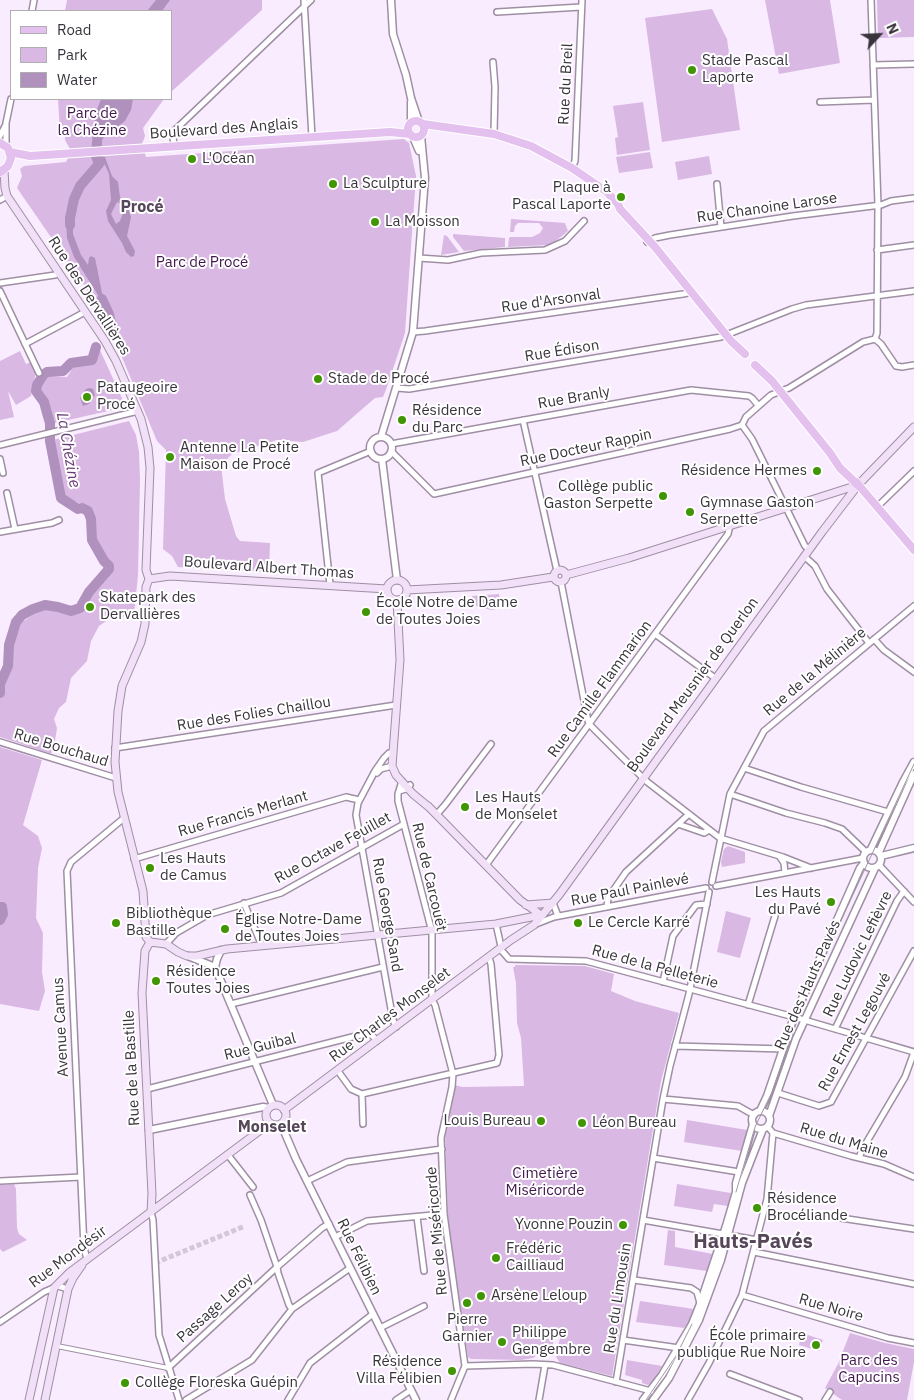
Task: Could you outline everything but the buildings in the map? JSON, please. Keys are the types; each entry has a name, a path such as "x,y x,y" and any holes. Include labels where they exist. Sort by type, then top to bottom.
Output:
{"main road":[{"name":"Boulevard des Anglais","path":"414,132 414,121 494,134 531,146 572,168 614,199 648,242 745,354 766,375 778,392 914,550"},
{"path":"414,132 424,128 421,123"},
{"name":"Boulevard des Anglais","path":"5,169 30,156 414,132 450,128"},
{"name":"Boulevard des Anglais","path":"5,147 30,156"},
{"path":"5,147 11,158 5,169"},
{"name":"Rue des Dervallières","path":"5,169 7,196"},
{"name":"Rue des Dervallières","path":"0,189 7,196 110,349 144,428 150,468 146,561 148,579 143,634 122,686 115,748 116,778 124,818 143,891 146,937 150,942"},
{"name":"Boulevard Meusnier de Querlon","path":"534,925 553,903 809,549 858,485 914,427"},
{"path":"566,575 630,558 786,506 858,485"},
{"path":"407,590 501,585 562,571 566,575"},
{"path":"555,574 555,581 561,582 565,580 566,575"},
{"name":"Boulevard Albert Thomas","path":"148,579 170,576 387,588"},
{"path":"397,580 404,583 407,590 404,598 397,600 390,596 387,588 390,582 397,580"},
{"path":"397,600 400,660 391,769 526,905 541,915"},
{"path":"526,905 553,903"},
{"path":"526,905 527,917"},
{"path":"150,942 166,944 188,956 201,956 221,950 496,924 541,915"},
{"name":"Rue Charles Monselet","path":"512,940 527,917"},
{"name":"Rue Charles Monselet","path":"284,1110 338,1072 534,925"},
{"name":"Rue de la Bastille","path":"150,942 145,950 142,993 152,1194 151,1212"},
{"path":"271,1106 280,1106 284,1110 286,1117 280,1124 270,1123 266,1115 271,1106"},
{"path":"151,1212 270,1123"},
{"path":"152,1194 156,1202 164,1202"},
{"name":"Rue Mondésir","path":"54,1288 70,1272 151,1212"},
{"path":"45,1400 68,1289 73,1278 87,1259"},
{"path":"29,1400 54,1288"}],"street":[{"path":"304,0 312,137"},
{"path":"174,146 173,136 176,130 311,0"},
{"path":"381,437 413,332 425,178 423,161 414,132 411,98 406,75 393,34 392,0"},
{"name":"Rue du Breil","path":"572,168 575,161 582,0"},
{"path":"871,0 878,202 875,340"},
{"path":"497,12 582,7"},
{"path":"493,62 495,87 494,134"},
{"path":"873,65 914,64"},
{"path":"411,98 421,123"},
{"path":"0,136 6,123 12,100"},
{"path":"820,102 874,100"},
{"path":"5,147 6,123"},
{"path":"717,184 721,227"},
{"path":"0,200 7,196"},
{"name":"Rue Chanoine Larose","path":"648,242 655,238 721,227 914,198"},
{"path":"419,258 442,260 481,253 545,250 565,241 584,221"},
{"path":"877,250 914,245"},
{"path":"0,283 55,275 59,272"},
{"path":"0,291 39,373"},
{"name":"Rue Édison","path":"397,388 409,389 728,334 792,309 818,303 914,291"},
{"name":"Rue d'Arsonval","path":"413,332 692,292"},
{"path":"25,344 85,312"},
{"path":"809,549 752,439 742,425 745,418 758,405 778,392 790,388 863,342 875,340 881,344 896,366 914,365"},
{"name":"Rue Branly","path":"392,448 523,420 690,390 749,396 758,405"},
{"path":"0,451 2,445 138,411"},
{"path":"523,420 555,574"},
{"name":"Rue Docteur Rappin","path":"392,448 434,494 742,425"},
{"path":"381,437 387,438 392,448 389,456 382,458 375,456 371,451 372,442 376,438 381,437"},
{"path":"330,585 317,474 324,469 371,451"},
{"path":"382,458 397,580"},
{"path":"0,459 3,473"},
{"path":"877,507 914,471"},
{"path":"7,494 15,529"},
{"path":"0,532 59,520"},
{"name":"Rue Camille Flammarion","path":"486,865 728,534 730,525"},
{"path":"804,556 815,566 827,589 871,641 914,672"},
{"path":"561,582 590,724 642,778 720,838 811,868"},
{"name":"Rue de la Mélinière","path":"714,884 720,838 730,794 764,730 914,606"},
{"path":"655,634 715,678"},
{"name":"Rue des Folies Chaillou","path":"115,748 396,705"},
{"name":"Rue Bouchaud","path":"2,743 116,778"},
{"path":"437,814 446,805 491,744"},
{"name":"Rue George Sand","path":"392,753 384,758 370,781 359,800 356,815 383,967 396,1027"},
{"name":"Rue des Hauts Pavés","path":"757,1113 767,1096 784,1049 800,1018 860,868 914,762"},
{"name":"Rue George Sand","path":"370,781 385,767 391,769"},
{"path":"744,768 888,812"},
{"path":"880,854 914,774"},
{"name":"Rue de Carcouët","path":"405,783 399,791 398,801 431,930 432,1000"},
{"path":"730,794 842,829 866,856 869,867 877,866 914,902"},
{"name":"Rue Francis Merlant","path":"134,859 346,797 359,800"},
{"path":"607,907 608,898 626,872 689,814"},
{"name":"Avenue Camus","path":"87,1259 84,1250 72,1002 68,869 71,862 124,818"},
{"name":"Rue Octave Feuillet","path":"166,944 174,935 202,917 283,892 404,824"},
{"path":"678,824 704,833 709,830"},
{"path":"714,884 714,892 708,890 706,884 785,873 914,848"},
{"name":"Rue des Hauts Pavés","path":"769,1116 796,1040 800,1018 812,1001 877,866 880,854"},
{"path":"780,857 784,863 785,873"},
{"name":"Rue Paul Painlevé","path":"556,916 708,890"},
{"name":"Rue du Limousin","path":"616,1382 663,1100 690,989 707,904 708,890"},
{"name":"Rue Ludovic Lefièvre","path":"835,1029 897,901 904,891"},
{"path":"244,903 262,946"},
{"path":"553,903 556,916"},
{"path":"663,982 673,936 696,906 707,904"},
{"path":"541,915 556,916"},
{"path":"534,925 556,916"},
{"path":"748,1005 775,916"},
{"path":"496,924 501,948"},
{"name":"Rue de la Pelleterie","path":"501,948 506,957 513,960 586,961 800,1018 914,1052"},
{"path":"149,1130 271,1106 255,1062 215,967 216,959 221,950"},
{"name":"Rue Ernest Legouvé","path":"778,1093 819,1106 831,1102 914,951"},
{"path":"188,956 215,967"},
{"path":"338,1072 351,1089 362,1094 493,1065 499,1061 489,958"},
{"path":"231,1004 383,967"},
{"name":"Rue de Miséricorde","path":"432,1000 453,1074 452,1087 441,1131 444,1214 465,1366"},
{"name":"Rue Guibal","path":"147,1088 368,1034 371,1034 377,1041"},
{"path":"675,1046 784,1049"},
{"path":"859,1158 905,1076 914,1052"},
{"path":"362,1094 363,1124"},
{"path":"643,1400 681,1349 706,1303 742,1183 765,1128 770,1122 769,1116 765,1112 757,1113 738,1106 663,1100"},
{"path":"653,1400 669,1378 727,1234 736,1192 738,1172 753,1124 752,1118 757,1113"},
{"name":"Rue Félibien","path":"280,1124 416,1400"},
{"path":"688,1400 710,1361 742,1295 767,1199 773,1133 765,1128 758,1129 753,1124"},
{"name":"Rue du Maine","path":"773,1133 884,1164 914,1177"},
{"path":"307,1181 346,1162 442,1149"},
{"path":"228,1154 253,1188"},
{"path":"653,1158 738,1172"},
{"path":"0,1181 81,1177"},
{"path":"250,1196 261,1220 278,1267 286,1297 292,1309"},
{"name":"Rue de la Bastille","path":"151,1212 159,1335 179,1400"},
{"path":"335,1237 367,1222 444,1214"},
{"path":"417,1217 424,1271"},
{"path":"841,1218 914,1229"},
{"path":"643,1220 757,1240"},
{"name":"Passage Leroy","path":"168,1368 278,1267 329,1224"},
{"path":"754,1252 914,1284"},
{"path":"186,1400 256,1356 292,1309 350,1268"},
{"path":"634,1280 691,1288 697,1292 700,1304"},
{"path":"54,1288 61,1286 68,1289"},
{"name":"Rue Mondésir","path":"0,1321 44,1292 54,1288"},
{"name":"Rue Noire","path":"742,1295 888,1338 914,1343"},
{"path":"380,1328 424,1306"},
{"path":"288,1400 310,1363 373,1314"},
{"path":"623,1340 681,1349"},
{"path":"56,1346 168,1368"},
{"path":"539,1400 545,1365"},
{"path":"451,1400 465,1366 545,1365 651,1391"},
{"path":"730,1374 799,1400"},
{"path":"396,1400 412,1390"},
{"path":"825,1400 830,1392"}],"green space":[{"path":"67,0 262,0 262,10 172,91 172,10 65,10"},
{"path":"765,0 830,0 840,63 779,74"},
{"path":"877,0 914,0 914,37 878,38"},
{"name":"Stade Pascal Laporte","path":"712,9 727,39 740,130 662,142 645,18"},
{"name":"Parc de Procé","path":"58,100 163,100 143,128 145,136 142,144 146,157 404,139 409,143 416,176 405,333 383,397 375,398 337,431 303,442 277,440 232,454 221,465 225,499 236,536 240,541 270,543 269,572 238,570 239,561 226,560 226,570 178,567 172,556 163,549 166,450 157,441 121,355 118,336 114,334 86,288 17,188 22,176 20,169 24,166 66,162 70,149 65,140 65,131 60,131"},
{"path":"643,102 650,150 617,155 615,138 618,137 613,106"},
{"path":"650,152 653,168 619,173 616,157"},
{"path":"709,156 712,174 678,180 675,162"},
{"path":"511,219 565,223 568,231 548,245 508,247 510,237 532,237 540,233 543,228 539,223 518,223 515,226 514,232 510,232"},
{"path":"453,234 505,238 505,247 464,251 453,237"},
{"path":"444,235 447,236 459,252 441,255"},
{"path":"100,350 126,407 55,423 48,403 39,390 47,376 67,377 74,366 95,364"},
{"path":"20,351 26,364 31,362 36,372 31,396 16,405 8,391 14,417 0,420 0,361"},
{"path":"129,421 136,435 140,479 138,575 134,615 109,619 99,626 91,641 87,661 71,678 66,702 59,708 54,719 57,728 51,754 0,737 0,671 6,667 10,658 16,626 43,608 77,612 83,607 91,593 113,567 105,560 95,541 92,512 85,506 64,496 53,440"},
{"path":"499,594 501,608 491,610 476,606 472,601 472,596"},
{"path":"0,747 42,760 23,825 38,836 42,848 38,868 36,918 43,933 42,972 45,991 39,1011 0,1004"},
{"path":"728,846 745,852 745,863 722,867 721,862 724,849"},
{"path":"726,911 751,918 740,958 717,952"},
{"name":"Cimetière Miséricorde","path":"515,965 585,966 614,974 611,991 635,1001 679,1013 661,1081 612,1376 560,1363 556,1357 560,1338 554,1336 552,1352 543,1351 533,1358 521,1360 471,1359 468,1357 448,1217 445,1130 455,1085 462,1087 524,1086 521,1038 517,1023 516,983 513,967"},
{"path":"687,1120 747,1130 742,1151 684,1142"},
{"path":"14,1184 16,1189 17,1228 19,1234 27,1240 3,1252 0,1249 0,1185"},
{"path":"677,1184 731,1193 728,1206 714,1204 712,1212 674,1206"},
{"path":"668,1230 675,1231 675,1247 713,1254 707,1271 664,1265"},
{"path":"640,1301 694,1309 690,1321 684,1328 636,1322"},
{"path":"802,1333 823,1340 819,1351 799,1345"},
{"name":"Parc des Capucins","path":"850,1333 914,1349 914,1362 907,1400 842,1400 825,1388 838,1364"},
{"path":"627,1360 662,1366 653,1381 648,1385 642,1383 642,1380 625,1375"}],"water":[{"path":"156,0 170,0 163,10 148,10"},
{"path":"101,100 133,100 131,110 125,121 101,141 95,142 95,115"},
{"path":"96,156 105,157 112,176 118,182 120,197 129,210 131,217 127,236 135,251 134,256 131,257 126,252 108,221 106,211 111,200 109,174 105,165 99,164","holes":["117,202 121,204 123,213 120,221 116,224 111,214"]},
{"path":"69,211 73,214 73,234 81,255 88,265 91,256 95,258 102,293 111,309 108,311 74,257 67,238 66,219"},
{"name":"Pataugeoire Procé","path":"86,389 93,389 95,395 89,404 83,406 80,398"}],"waterway":[{"name":"La Chézine","path":"70,225 74,199 80,186 99,164 96,156 98,129"},
{"name":"La Chézine","path":"102,299 109,314 112,328"},
{"name":"La Chézine","path":"0,693 0,684 8,666 9,645 16,622 22,615 45,605 71,611 80,608 89,592 109,569 109,566 92,540 91,519 88,511 82,508 78,509 61,498 50,441 50,423 44,402 36,391 37,385 47,372 63,371 71,363 92,360 96,347"},
{"name":"La Chézine","path":"0,907 2,907 3,914 0,920"}],"tunnel":[{"path":"155,1263 245,1226"}],"tram line":[{"path":"736,1192 755,1127 772,1092 795,1026 836,931 914,764"},
{"path":"646,1400 676,1356 692,1324"}],"place":[{"name":"Stade Pascal Laporte","path":"692,70"},
{"name":"L'Océan","path":"192,159"},
{"name":"La Sculpture","path":"333,184"},
{"name":"Plaque à Pascal Laporte","path":"621,197"},
{"name":"La Moisson","path":"375,222"},
{"name":"Stade de Procé","path":"318,379"},
{"name":"Pataugeoire Procé","path":"87,397"},
{"name":"Résidence du Parc","path":"402,420"},
{"name":"Antenne La Petite Maison de Procé","path":"170,457"},
{"name":"Résidence Hermes","path":"817,471"},
{"name":"Collège public Gaston Serpette","path":"663,496"},
{"name":"Gymnase Gaston Serpette","path":"690,512"},
{"name":"Skatepark des Dervallières","path":"90,607"},
{"name":"École Notre de Dame de Toutes Joies","path":"366,612"},
{"name":"Les Hauts de Monselet","path":"465,807"},
{"name":"Les Hauts de Camus","path":"150,868"},
{"name":"Les Hauts du Pavé","path":"831,902"},
{"name":"Bibliothèque Bastille","path":"116,923"},
{"name":"Le Cercle Karré","path":"578,923"},
{"name":"Église Notre-Dame de Toutes Joies","path":"225,929"},
{"name":"Résidence Toutes Joies","path":"156,981"},
{"name":"Louis Bureau","path":"541,1121"},
{"name":"Léon Bureau","path":"582,1123"},
{"name":"Résidence Brocéliande","path":"757,1208"},
{"name":"Yvonne Pouzin","path":"623,1225"},
{"name":"Frédéric Cailliaud","path":"496,1258"},
{"name":"Arsène Leloup","path":"481,1296"},
{"name":"Pierre Garnier","path":"467,1303"},
{"name":"Philippe Gengembre","path":"502,1342"},
{"name":"École primaire publique Rue Noire","path":"816,1345"},
{"name":"Résidence Villa Félibien","path":"452,1371"},
{"name":"Collège Floreska Guépin","path":"125,1383"}],"district":[{"name":"Procé","path":"142,207"},
{"name":"Monselet","path":"272,1127"},
{"name":"Hauts-Pavés","path":"753,1242"}],"park label":[{"name":"Parc de la Chézine","path":"92,122"}]}
